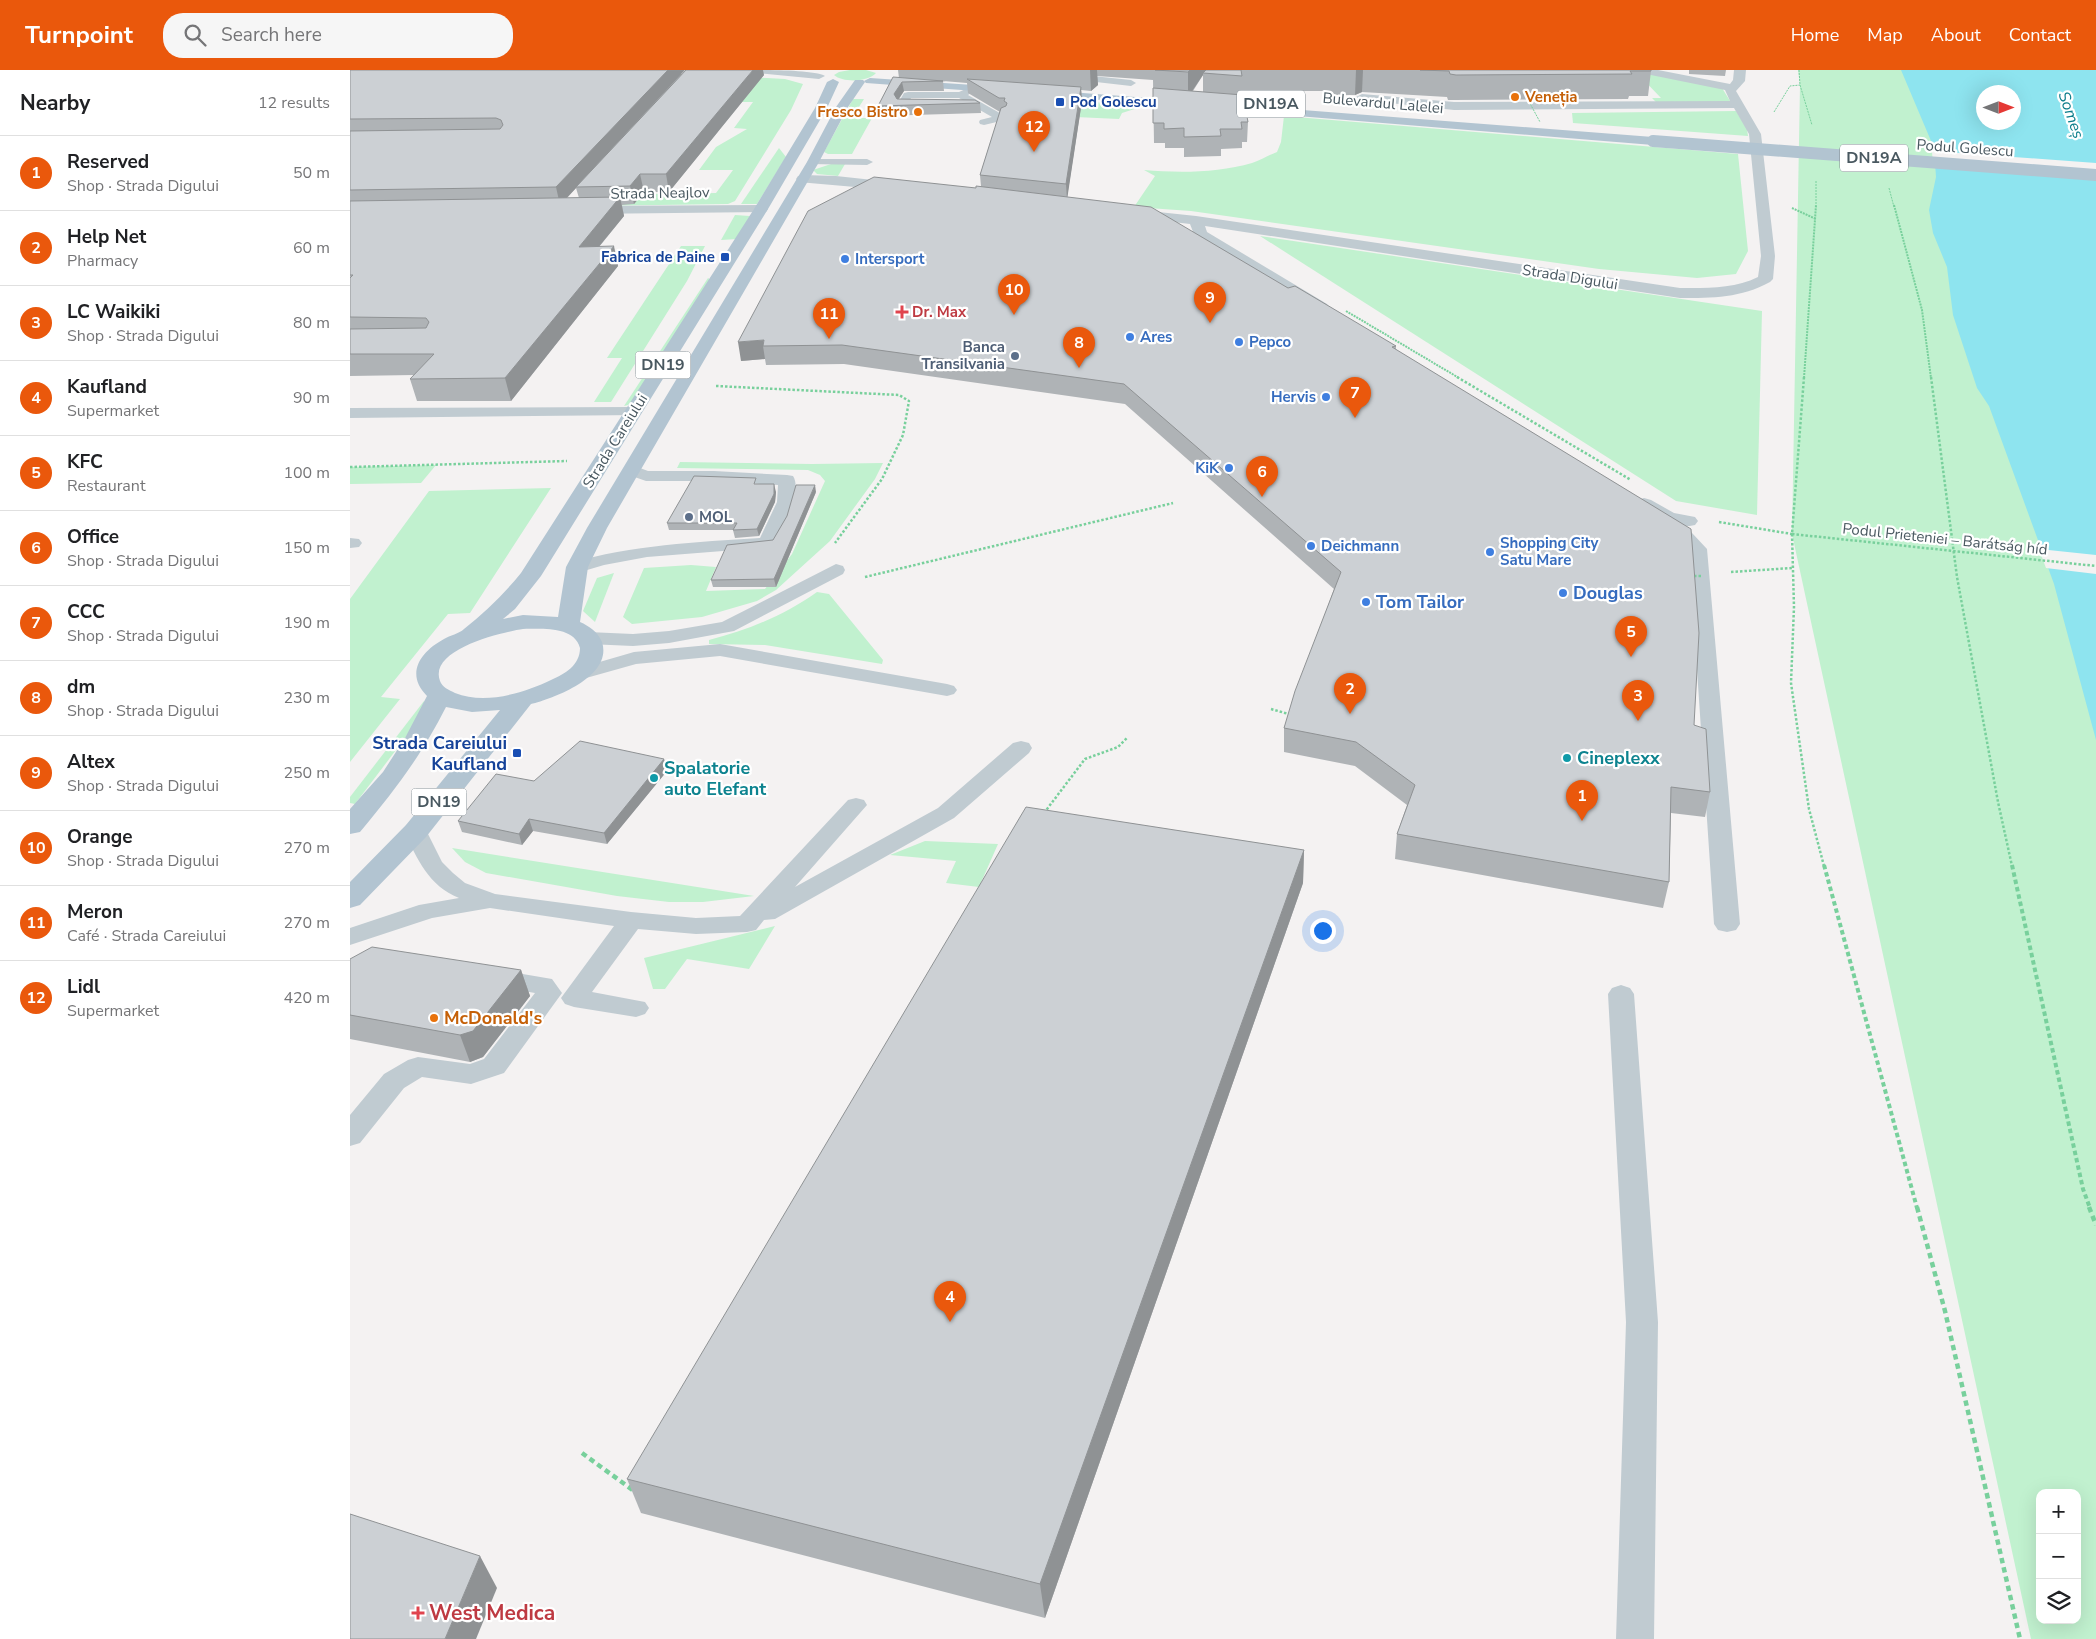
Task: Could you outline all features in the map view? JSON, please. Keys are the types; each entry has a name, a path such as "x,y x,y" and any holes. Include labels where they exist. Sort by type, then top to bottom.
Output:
{"main road":[{"path":"826,76 865,87 920,85 972,88 1012,87 885,72 881,78 865,87"},
{"name":"Strada Careiului","path":"473,633 507,604 530,576 761,209 821,108 826,76"},
{"name":"Strada Careiului","path":"568,626 577,567 597,528 848,100 865,87"},
{"name":"Bulevardul Lalelei","path":"1032,89 1198,96 1654,138 1032,89"},
{"name":"Podul Golescu","path":"1654,138 2096,169"},
{"name":"Podul Golescu","path":"1654,138 2096,175"},
{"name":"DN19","path":"350,826 392,776 418,738 440,695 429,684 427,671 435,658 451,644 473,633 497,626 523,622 547,622 568,626 580,631 588,638"},
{"path":"440,695 456,701 476,704 498,703 522,699 550,690 579,674 588,664 592,654 592,644 588,638"},
{"name":"DN19","path":"350,899 416,831 522,699"}],"street":[{"path":"758,70 826,76"},
{"path":"1634,70 1652,70 1731,88"},
{"path":"1738,104 1730,92 1731,88 1739,81 1740,70"},
{"path":"1422,89 1430,105"},
{"path":"1362,97 1430,105 1738,104"},
{"name":"Strada Digului","path":"1116,211 1196,220 1680,293 1713,293 1748,288 1765,279 1768,256 1755,134 1738,104"},
{"path":"803,179 836,180 913,188"},
{"name":"Strada Neajlov","path":"575,210 761,209"},
{"path":"1196,220 1200,234 1338,311"},
{"path":"1633,489 1678,520"}],"lane":[{"path":"1058,76 1132,82"},
{"path":"961,95 972,88"},
{"path":"978,104 902,105 908,95 961,95 978,104 1001,118 984,122"},
{"path":"813,162 867,162"},
{"path":"350,413 633,412"},
{"path":"577,567 595,561 635,553 670,550 705,537 767,543 786,502 787,480 714,476 646,476 632,470"},
{"path":"1678,520 1698,549 1727,924"},
{"path":"588,638 633,640 669,637 727,627 830,573"},
{"path":"579,674 613,663 641,657 720,650 947,690"},
{"path":"416,831 432,865 444,878 456,888 491,901 631,920 696,926 747,924 946,813 1021,748"},
{"path":"747,924 856,805"},
{"path":"350,938 428,912 491,901"},
{"path":"631,920 574,998 636,1008"},
{"path":"350,1135 394,1081 418,1067 471,1074 494,1066 548,993 543,985 466,974"},
{"path":"1621,994 1642,1322 1635,1639"}],"path":[{"path":"1799,70 1800,85 1813,127"},
{"path":"1772,114 1782,102 1790,86 1800,85"},
{"path":"1525,95 1540,122"},
{"path":"1816,177 1816,219 1792,534 1794,607 1791,683 1809,809 1946,1311 2020,1639"},
{"path":"1887,182 1922,310 1957,577 1998,802 2083,1189 2096,1225"},
{"path":"1338,311 1633,489"},
{"path":"350,467 569,461"},
{"path":"830,573 860,578 1173,503"},
{"name":"Podul Prieteniei – Barátság híd","path":"1732,523 1792,534 2096,566"},
{"path":"1733,572 1792,568"},
{"path":"1694,576 1701,576"},
{"path":"1271,709 1294,715"},
{"path":"1044,814 1085,759 1118,747 1127,738"},
{"path":"582,1453 638,1494"}],"green space":[{"path":"850,70 866,70 876,73 862,80 843,79 834,75"},
{"path":"1798,70 2096,70 2096,1639 2031,1639 1792,534 1800,85"},
{"path":"1639,75 1664,75 1722,88 1732,104 1659,105 1652,98 1661,98"},
{"path":"747,77 785,79 803,84 791,110 735,201 728,204 588,206 589,195 716,193 733,170 699,170 716,147 747,129 734,128 753,102 728,102"},
{"path":"853,99 864,99 852,118 872,118 852,154 828,154 824,152"},
{"path":"1080,101 1144,106 1122,113 1119,119 1032,115"},
{"path":"1736,111 1747,129 1748,136 1573,123 1572,113"},
{"path":"1284,116 1738,154 1748,251 1736,274 1697,278 1599,269 1191,211 1134,207 1155,176 1144,170 1184,172 1226,169 1252,163 1277,152 1281,142"},
{"path":"779,148 786,157 757,204 741,204"},
{"path":"831,164 845,164 838,176 817,174 813,170"},
{"path":"735,215 750,216 737,239 721,240"},
{"path":"1260,236 1762,311 1757,515 1676,501"},
{"path":"681,246 705,246 687,281 611,402 594,402 622,358 607,358"},
{"path":"708,278 712,281 632,404 624,406"},
{"path":"680,462 883,463 875,479 830,541 776,590 757,601 702,617 632,624 623,617 644,568 691,565 716,567 706,591 765,589 792,554 825,481 820,475 808,470 677,468"},
{"path":"436,465 421,483 350,484 350,467"},
{"path":"551,488 470,613 448,614 381,697 400,699 350,762 350,599 429,491"},
{"path":"614,573 595,622 583,611 597,578"},
{"path":"817,592 829,594 883,660 882,664 765,645 709,644 709,640 738,632 779,615"},
{"path":"424,701 424,713 355,804 350,803 350,797"},
{"path":"925,841 998,844 979,887 946,883 956,861 890,855"},
{"path":"452,848 754,896 703,902 669,902 617,896 486,873 465,862"},
{"path":"775,926 749,969 687,959 665,989 653,989 644,958"}],"water":[{"name":"Someș","path":"1901,70 2096,70 2096,740 2054,584 1989,406 1977,388 1953,315 1947,267 1933,233 1929,210 1936,177 1934,148"}],"pier":[{"path":"1932,151 2096,163 2096,179 1933,166"},
{"path":"2039,549 2096,555 2096,574 2046,568"}],"building":[{"path":"350,70 668,70 556,187 350,190 350,131 500,129 503,125 501,120 496,118 350,119"},
{"path":"686,70 753,70 666,174 640,174 630,186 576,187"},
{"path":"1155,70 1190,70 1188,72"},
{"path":"1206,70 1241,70 1242,76 1203,73"},
{"path":"1420,70 1651,71 1630,71 1632,74 1456,75 1450,74 1449,71"},
{"path":"893,77 943,81 902,82 894,94 897,99 975,100 980,103 878,106"},
{"path":"967,79 1081,87 1066,184 980,175 1001,108 1006,106 1007,103 1004,101 1005,98 999,98"},
{"path":"1153,88 1243,95 1248,122 1241,122 1242,129 1220,129 1221,136 1184,137 1184,128 1164,129 1164,123 1153,123"},
{"name":"Shopping City Satu Mare","path":"874,177 976,188 976,186 1151,207 1288,288 1295,286 1396,346 1392,347 1691,529 1699,633 1694,725 1706,729 1710,792 1671,787 1669,882 1397,834 1415,785 1356,742 1284,728 1295,691 1341,572 1124,384 842,345 763,346 764,340 738,342 808,211"},
{"path":"620,197 579,247 614,246 505,378 410,379 434,354 350,354 350,329 426,328 429,322 426,318 350,317 350,278 353,275 350,275 350,201"},
{"path":"694,476 756,478 754,484 774,484 774,494 757,529 733,530 737,523 667,523"},
{"path":"796,485 815,485 774,579 711,580 727,545 773,540 787,516"},
{"path":"580,741 664,759 604,833 529,819 519,834 458,821 496,774 534,781"},
{"path":"1026,807 1304,850 1040,1584 627,1479"},
{"path":"372,947 521,970 473,1031 460,1035 350,1015 350,959"},
{"name":"West Medica","path":"350,1514 480,1556 445,1639 350,1639"}],"place":[{"name":"Veneția","path":"1515,97"},
{"name":"Pod Golescu","path":"1060,102"},
{"name":"Fresco Bistro","path":"918,112"},
{"name":"Lidl","path":"1034,152"},
{"name":"Fabrica de Paine","path":"725,257"},
{"name":"Intersport","path":"845,259"},
{"name":"Dr. Max","path":"902,312"},
{"name":"Orange","path":"1014,315"},
{"name":"Altex","path":"1210,323"},
{"name":"Ares","path":"1130,337"},
{"name":"Meron","path":"829,339"},
{"name":"Pepco","path":"1239,342"},
{"name":"Banca Transilvania","path":"1015,356"},
{"name":"dm","path":"1079,368"},
{"name":"Hervis","path":"1326,397"},
{"name":"CCC","path":"1355,418"},
{"name":"KiK","path":"1229,468"},
{"name":"Office","path":"1262,497"},
{"name":"MOL","path":"689,517"},
{"name":"Deichmann","path":"1311,546"},
{"name":"Shopping City Satu Mare","path":"1490,552"},
{"name":"Douglas","path":"1563,593"},
{"name":"Tom Tailor","path":"1366,602"},
{"name":"KFC","path":"1631,657"},
{"name":"Help Net","path":"1350,714"},
{"name":"LC Waikiki","path":"1638,721"},
{"name":"Strada Careiului Kaufland","path":"517,753"},
{"name":"Cineplexx","path":"1567,758"},
{"name":"Spalatorie auto Elefant","path":"654,778"},
{"name":"Reserved","path":"1582,821"},
{"name":"McDonald's","path":"434,1018"},
{"name":"Kaufland","path":"950,1322"},
{"name":"West Medica","path":"418,1613"}]}
